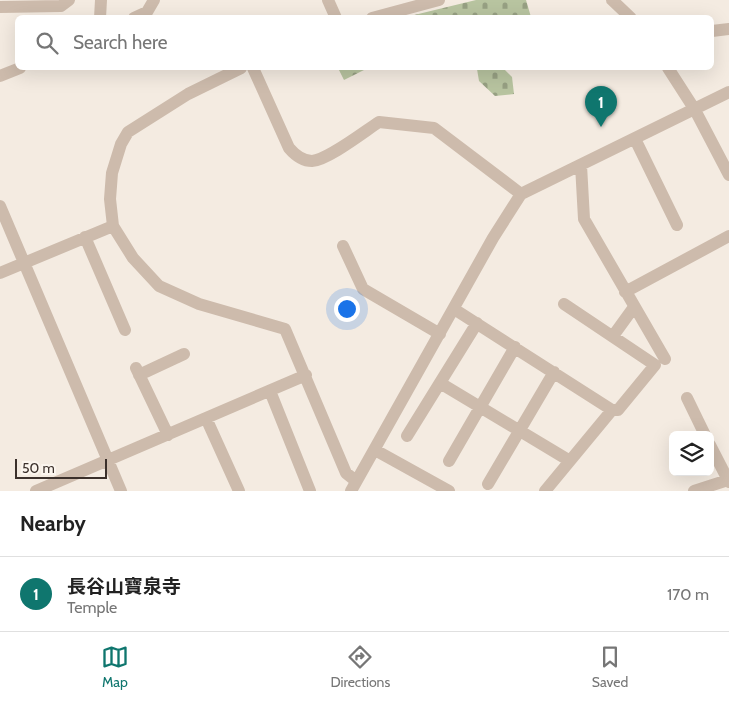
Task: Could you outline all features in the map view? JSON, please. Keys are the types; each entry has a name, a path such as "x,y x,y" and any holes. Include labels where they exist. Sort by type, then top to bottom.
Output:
{"street":[{"path":"0,7 61,6 69,0"},
{"path":"100,15 101,0"},
{"path":"140,15 147,12 154,0"},
{"path":"328,0 335,15"},
{"path":"383,15 439,0"},
{"path":"612,0 628,15"},
{"path":"714,31 729,29"},
{"path":"0,76 15,70"},
{"path":"236,70 188,94 128,132 120,144 112,173 110,199 113,226 133,258 159,286 206,306 285,329 346,473 354,486 494,238 521,194 729,92"},
{"path":"254,70 289,148 297,158 312,161 330,154 379,122 434,128 521,194"},
{"path":"669,70 695,110 729,175"},
{"path":"635,138 676,225"},
{"path":"581,165 584,219 625,292 666,359"},
{"path":"0,206 120,491"},
{"path":"0,273 113,226"},
{"path":"625,292 729,236"},
{"path":"86,237 125,330"},
{"path":"349,250 363,289 440,334"},
{"path":"454,308 612,410 618,410 655,364 564,304"},
{"path":"613,336 634,307"},
{"path":"408,436 476,323"},
{"path":"449,461 515,348"},
{"path":"168,435 138,371 184,354"},
{"path":"488,484 554,372"},
{"path":"36,491 306,375"},
{"path":"440,384 570,461"},
{"path":"270,391 310,491"},
{"path":"687,398 703,431"},
{"path":"545,491 612,410"},
{"path":"206,418 239,491"},
{"path":"375,450 449,491"},
{"path":"694,491 728,481 714,453"}],"green space":[{"path":"476,0 526,0 530,15 414,15"},
{"path":"339,70 364,70 344,80"},
{"path":"477,70 505,70 512,77 514,94 495,96 479,81"}],"place":[{"name":"長谷山寶泉寺","path":"601,127"}]}
